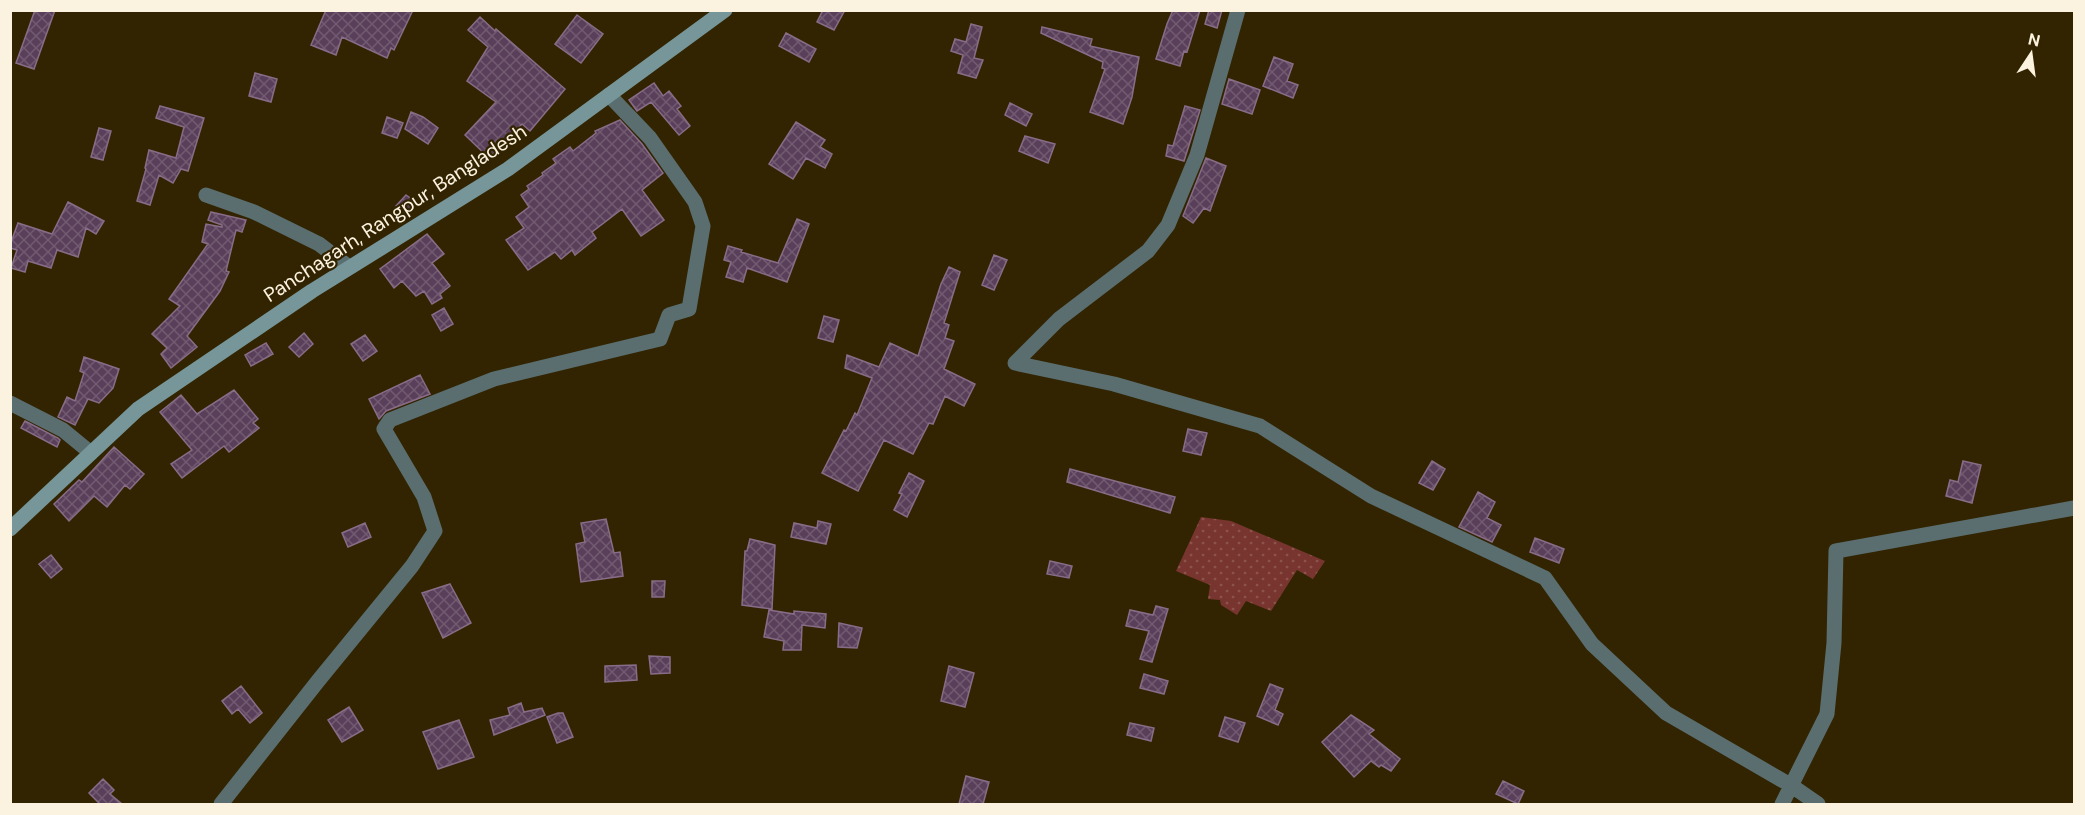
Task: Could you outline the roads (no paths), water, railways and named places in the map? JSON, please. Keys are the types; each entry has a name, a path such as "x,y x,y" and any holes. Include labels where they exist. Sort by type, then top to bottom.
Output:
{"street":[{"name":"Panchagarh, Rangpur, Bangladesh","path":"10,529 138,409 312,291 508,169 725,10"},
{"path":"1238,10 1197,155 1168,225 1148,251 1059,319 1016,363 1114,384 1260,426 1371,496 1545,578 1592,644 1666,712 1792,786 1818,804"},
{"path":"222,804 412,566 435,531 424,496 384,429 390,420 494,379 660,339 669,315 689,309 703,226 695,202 650,138 609,96"},
{"path":"206,195 254,212 319,244 350,267"},
{"path":"10,403 63,430 91,453"},
{"path":"1782,804 1827,714 1834,643 1836,551 2074,508"}]}
